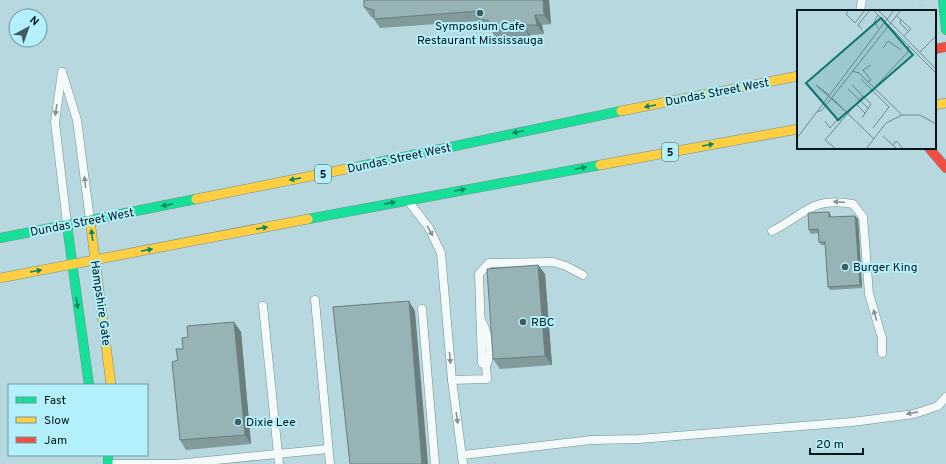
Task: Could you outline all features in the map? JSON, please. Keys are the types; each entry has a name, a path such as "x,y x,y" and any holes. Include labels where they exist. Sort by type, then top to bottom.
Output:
{"main road":[{"path":"943,0 946,30"},
{"path":"936,49 946,47"},
{"name":"Dundas Street West","path":"0,238 797,76"},
{"path":"936,105 946,103"},
{"name":"5","path":"0,278 408,200 797,129"},
{"path":"931,149 946,168"},
{"name":"Hampshire Gate","path":"90,220 111,384"},
{"name":"Hampshire Gate","path":"67,225 90,384"}],"lane":[{"path":"860,10 862,0"},
{"path":"67,225 54,122 62,72 77,120 90,220"},
{"path":"408,200 429,228 441,253 452,380 463,464"},
{"path":"772,232 784,226 803,211 822,202 839,201 853,204 863,217 869,294 882,338 882,353"},
{"path":"452,380 487,379 486,366 489,360 487,330 480,317 479,274 489,263 553,262 566,266 583,275"},
{"path":"315,300 330,464"},
{"path":"263,306 279,464"},
{"path":"422,309 435,464"},
{"path":"462,455 592,440 647,439 852,422 914,414 938,406 946,397"},
{"path":"105,464 176,464 230,461 278,453 328,449"}],"path":[{"path":"920,0 921,10"}],"building":[{"path":"364,0 543,0 544,15 535,15 537,25 523,25 523,27 504,28 503,26 489,28 488,20 479,20 478,11 374,19 374,10 364,7"},
{"name":"Burger King","path":"829,212 829,217 855,216 860,285 828,287 825,242 819,242 818,229 809,230 808,213"},
{"name":"RBC","path":"538,265 545,356 493,359 487,269"},
{"path":"409,301 422,464 350,464 333,307"},
{"path":"234,322 245,435 180,440 172,362 178,360 176,349 183,349 182,338 188,337 187,326"}],"traffic: fast":[{"path":"943,0 946,30"},
{"path":"356,167 621,111"},
{"path":"308,219 600,165"},
{"path":"0,238 196,199"},
{"path":"67,225 89,384"},
{"path":"108,456 108,464"}],"traffic: slow":[{"path":"621,111 797,76"},
{"path":"936,105 946,103"},
{"path":"600,165 797,129"},
{"path":"196,199 356,167"},
{"path":"0,278 308,219"},
{"path":"90,220 111,384"}],"traffic: jam":[{"path":"936,49 946,47"},
{"path":"930,149 946,168"}],"place":[{"name":"Symposium Cafe Restaurant Mississauga","path":"480,13"},
{"name":"Burger King","path":"845,267"},
{"name":"RBC","path":"523,322"},
{"name":"Dixie Lee","path":"238,422"}]}
